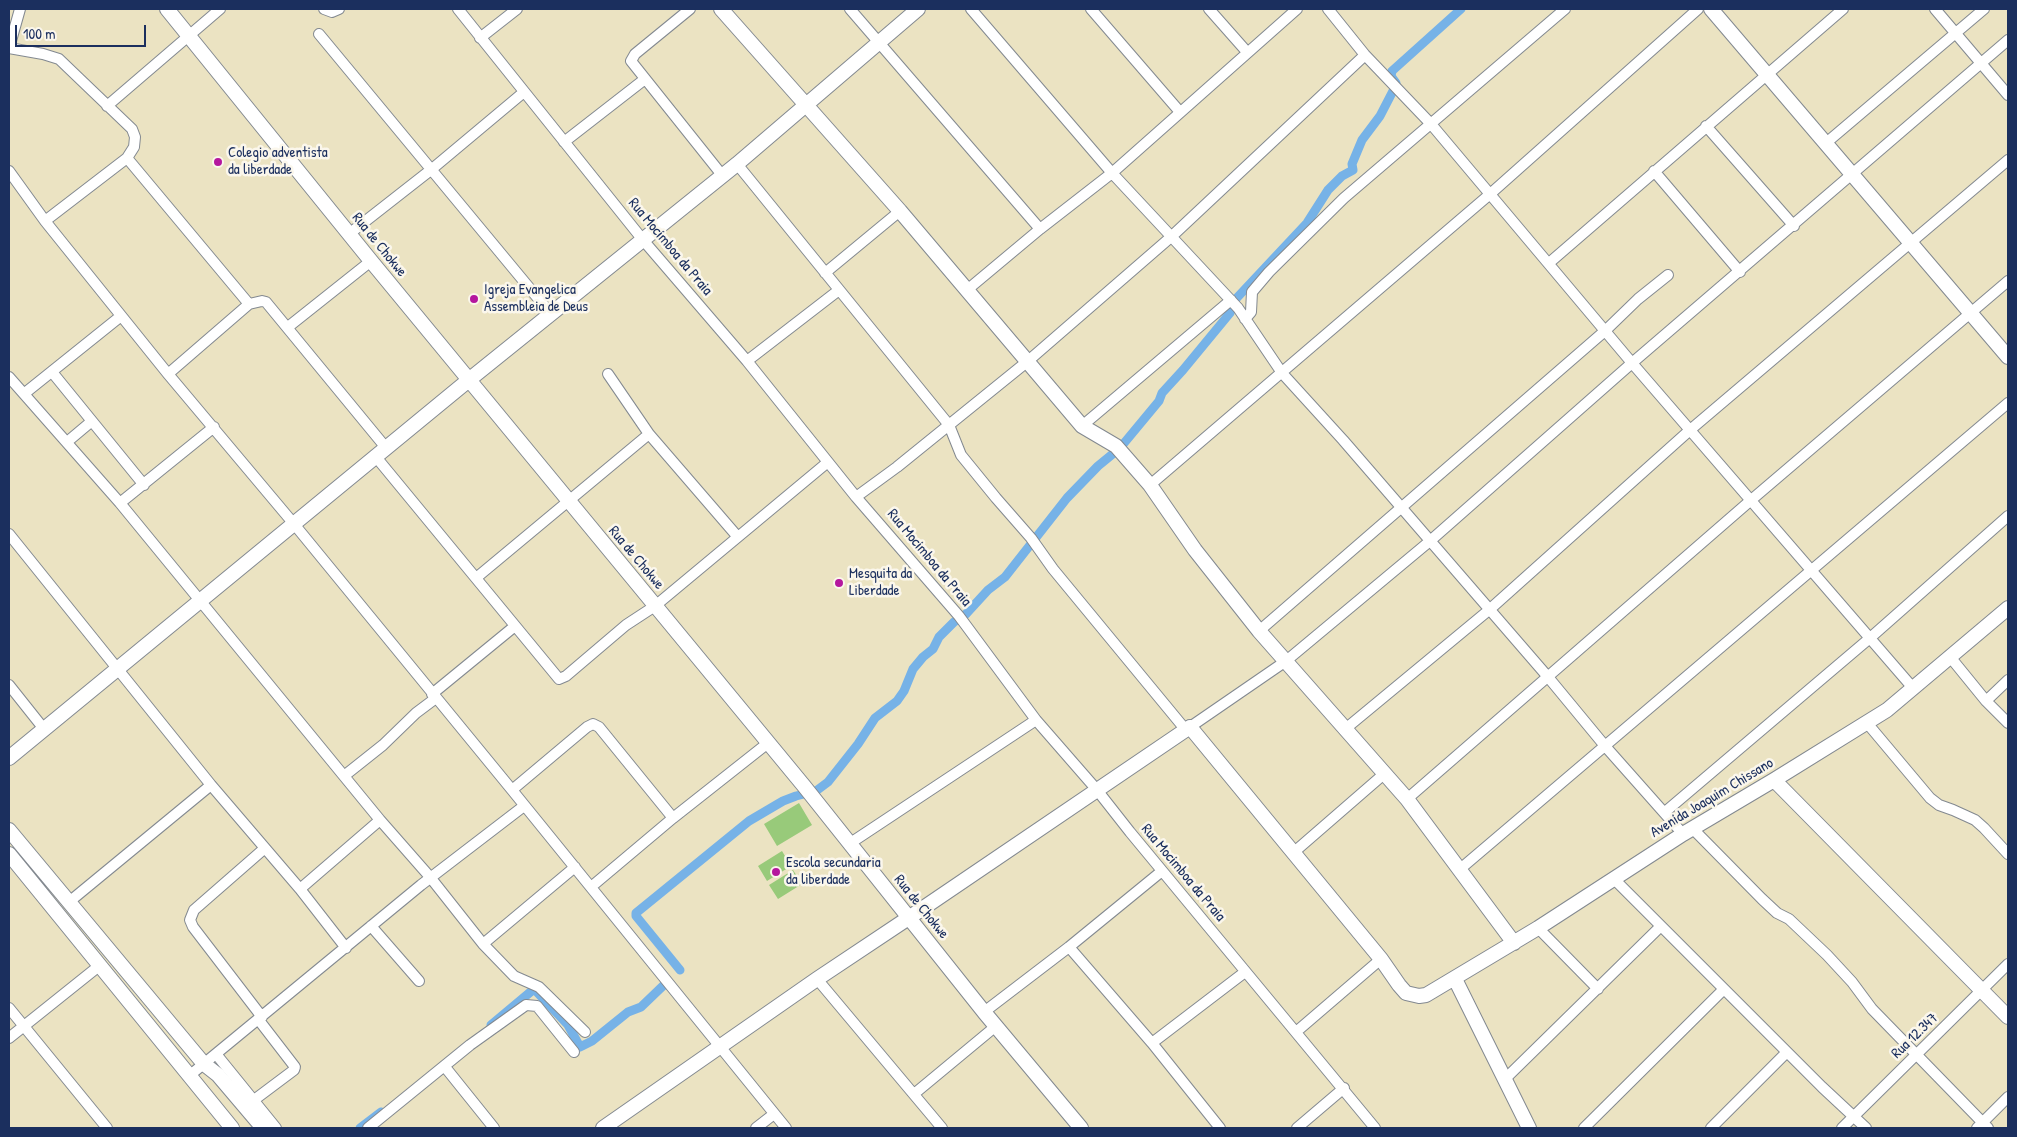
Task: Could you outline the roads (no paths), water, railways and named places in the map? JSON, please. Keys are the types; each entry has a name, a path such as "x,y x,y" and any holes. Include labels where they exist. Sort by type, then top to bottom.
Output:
{"street":[{"path":"20,9 9,48 59,59 132,129 136,137 134,147 126,158 45,221"},
{"name":"Rua de Chokwe","path":"167,9 371,261 804,786 1078,1127"},
{"path":"107,106 220,9"},
{"path":"324,9 332,12 339,9"},
{"name":"Rua Mocimboa da Praia","path":"458,9 643,240 748,361 856,497 960,619 1036,720 1097,790 1375,1128"},
{"path":"480,38 516,9"},
{"path":"690,9 632,58 633,65 722,175"},
{"path":"721,9 900,211 1082,426 1120,450 1150,486 1195,550 1259,630 1344,730 1407,799 1514,943"},
{"path":"850,9 1040,229"},
{"path":"9,758 470,379 737,164 918,9"},
{"path":"971,9 1112,173 1231,300 1246,318 1282,373 1343,440 1400,508 1548,676 1605,746 1665,812 1777,913 1789,919 1827,955 1852,982 1872,1009 1982,1126 2008,1097"},
{"path":"1091,9 1180,112"},
{"path":"1209,9 1247,52"},
{"path":"967,290 1040,229 1112,173 1297,9"},
{"path":"1328,9 1365,55 1431,124 1632,363 1913,688"},
{"path":"1246,318 1251,312 1252,292 1269,272 1344,198 1565,9"},
{"path":"1150,486 1489,194 1698,9"},
{"path":"1712,9 2008,357"},
{"path":"1549,264 1843,9"},
{"path":"1934,9 2008,95"},
{"path":"1826,143 1984,9"},
{"path":"320,34 551,314"},
{"path":"603,1128 817,979 910,918 1286,661 1430,541 1632,363 1794,226 2008,40"},
{"path":"856,497 1028,361 1171,237 1365,55"},
{"path":"564,142 645,79"},
{"path":"349,234 432,169 524,92"},
{"path":"1706,126 1794,226"},
{"path":"126,158 249,304"},
{"path":"1344,730 1489,610 1690,430 2008,160"},
{"path":"737,164 949,425 961,455 1034,542 1053,569 1293,852 1381,959 1296,1032"},
{"path":"1654,171 1740,272"},
{"path":"10,175 168,374 294,524 786,1128"},
{"path":"825,273 900,211"},
{"path":"288,328 371,261"},
{"path":"1259,630 1606,330 1638,299 1668,275"},
{"path":"1407,799 1750,501 2008,281"},
{"path":"748,361 839,290"},
{"path":"1082,426 1231,300"},
{"path":"168,374 249,304 266,302 288,328 476,578 559,679 566,676 626,625 655,606 828,462"},
{"path":"25,394 121,316"},
{"path":"52,372 144,485"},
{"path":"608,374 650,434 737,536"},
{"path":"9,377 202,600 483,944 514,976 539,987 585,1032"},
{"path":"1459,870 2008,403"},
{"path":"67,442 92,421"},
{"path":"120,503 214,427"},
{"path":"476,578 650,434"},
{"path":"1665,812 1870,638 2008,516"},
{"path":"10,539 211,785 300,888 346,948"},
{"name":"Avenida Joaquim Chissano","path":"1381,959 1406,993 1419,996 1426,995 1455,979 1688,831 1887,710 2008,608"},
{"path":"344,776 383,745 434,696 515,626"},
{"path":"1951,658 1986,701 2008,723"},
{"path":"1986,701 2008,680"},
{"path":"9,685 44,729"},
{"path":"849,844 1036,720"},
{"path":"1867,723 1930,798 1940,805 1975,820 2008,854"},
{"path":"512,790 593,724 599,726 673,818"},
{"path":"591,887 673,818 768,743"},
{"path":"1293,852 1384,774"},
{"path":"1774,780 2008,1017"},
{"path":"69,902 211,785"},
{"path":"189,1076 430,877 524,806"},
{"path":"300,888 380,820"},
{"path":"9,830 204,1064 218,1075 263,1128"},
{"path":"254,1100 294,1070 295,1067 193,927 190,920 194,910 265,848"},
{"path":"9,854 232,1128"},
{"path":"483,944 575,867"},
{"path":"984,1012 1069,947 1162,871"},
{"path":"1613,878 1866,1128"},
{"path":"372,926 418,982"},
{"path":"1505,1079 1661,926"},
{"path":"1538,928 1598,989"},
{"path":"1069,947 1152,1043 1220,1128"},
{"name":"Rua 12.347","path":"1842,1128 2008,964"},
{"path":"9,1038 99,966"},
{"path":"1152,1043 1245,972"},
{"path":"817,979 942,1128"},
{"path":"1455,979 1529,1128"},
{"path":"1584,1128 1724,989"},
{"path":"372,1127 470,1045 526,1004 537,1006 574,1052"},
{"path":"9,1008 107,1128"},
{"path":"914,1094 996,1026"},
{"path":"1711,1128 1787,1052"},
{"path":"216,1054 276,1128"},
{"path":"445,1067 494,1128"},
{"path":"1297,1128 1344,1088"},
{"path":"756,1128 774,1114"}],"waterway":[{"path":"1396,83 1391,76 1392,71 1461,9"},
{"path":"680,970 636,916 636,913 749,821 783,801 816,791 828,782 858,744 875,718 897,701 904,691 913,669 933,649 939,637 954,622 966,614 988,590 1005,577 1067,498 1098,466 1120,448 1159,401 1162,393 1230,313 1233,302 1307,223 1328,190 1342,176 1353,170 1352,164 1362,140 1380,116 1394,89"},
{"path":"491,1025 534,989 568,1025 580,1047 592,1041 628,1012 641,1007 667,982"},
{"path":"360,1128 381,1112"}],"place":[{"name":"Colegio adventista da liberdade","path":"218,162"},
{"name":"Igreja Evangelica Assembleia de Deus","path":"474,299"},
{"name":"Mesquita da Liberdade","path":"839,583"},
{"name":"Escola secundaria da liberdade","path":"776,872"}]}
